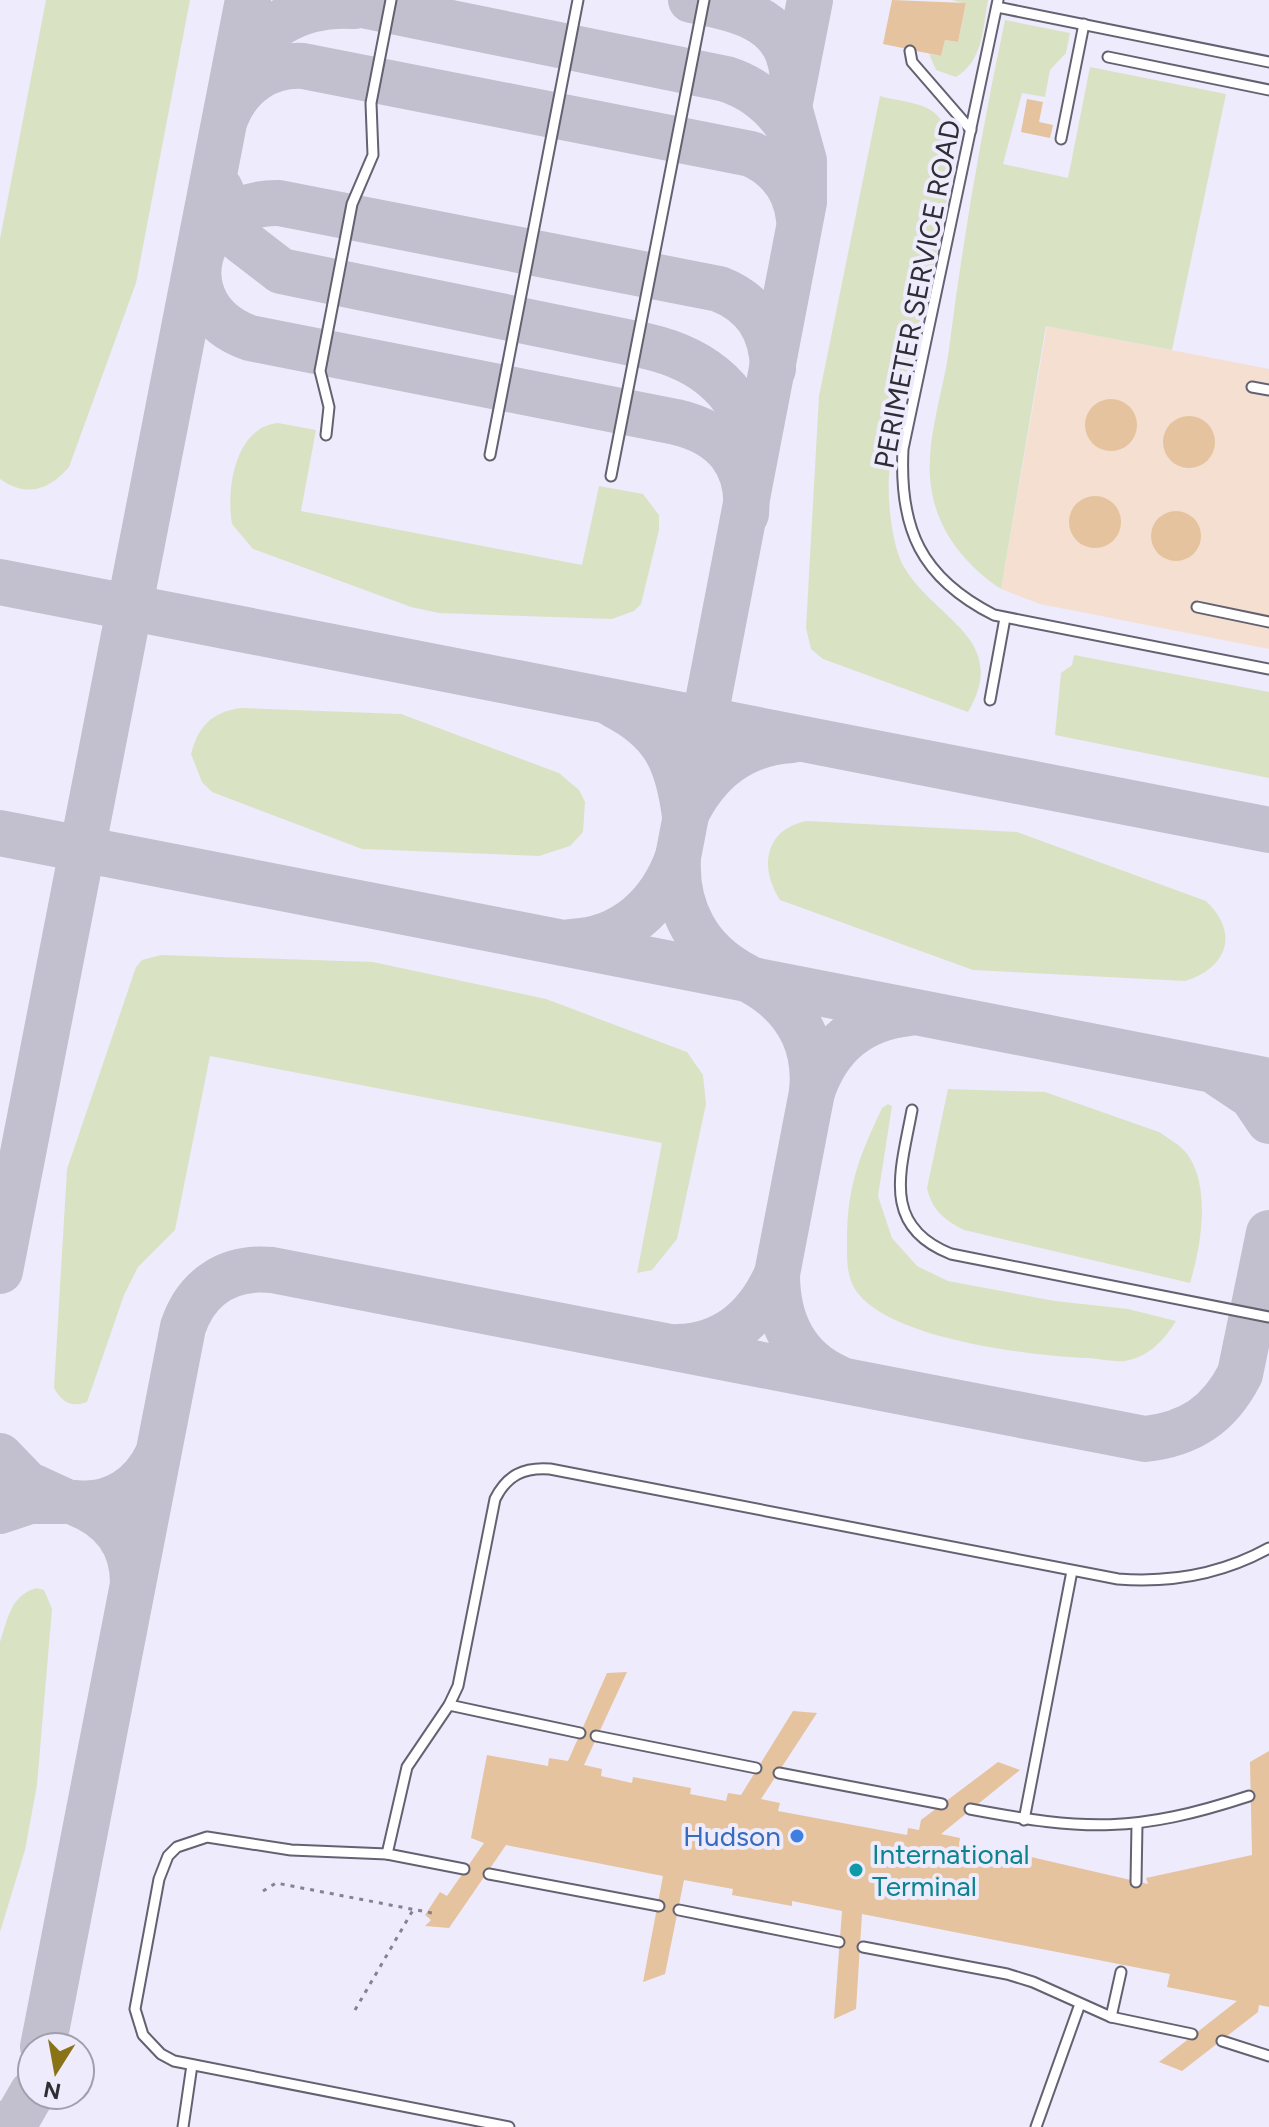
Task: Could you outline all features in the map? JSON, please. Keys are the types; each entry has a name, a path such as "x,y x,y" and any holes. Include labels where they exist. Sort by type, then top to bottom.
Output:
{"lane":[{"path":"326,435 329,407 320,371 352,204 373,155 371,103 391,0"},
{"path":"490,455 578,0"},
{"path":"611,476 704,0"},
{"path":"998,4 1269,62"},
{"name":"PERIMETER SERVICE ROAD","path":"998,4 903,449 904,509 913,538 946,585 969,602 1005,618 1269,669"},
{"path":"1061,139 1084,24"},
{"path":"910,51 912,62 971,130"},
{"path":"1108,57 1269,90"},
{"path":"1252,387 1269,390"},
{"path":"1197,607 1269,622"},
{"path":"990,700 1005,618"},
{"path":"912,1110 899,1178 901,1204 911,1228 928,1244 951,1254 1269,1317"},
{"path":"387,1854 407,1767 449,1705 458,1686 495,1499 510,1478 531,1469 550,1469 1118,1579 1168,1580 1226,1567 1269,1548"},
{"path":"1024,1820 1072,1571"},
{"path":"449,1705 580,1733"},
{"path":"596,1736 756,1768"},
{"path":"779,1773 942,1804"},
{"path":"970,1809 1024,1820 1087,1827 1137,1824 1188,1816 1249,1796"},
{"path":"1136,1882 1137,1824"},
{"path":"464,1869 387,1854 291,1850 207,1837 187,1841 168,1856 159,1879 135,2009 143,2035 152,2046 161,2054 192,2065 509,2127"},
{"path":"489,1874 659,1906"},
{"path":"679,1910 839,1942"},
{"path":"863,1947 1007,1974 1033,1982 1111,2017 1192,2034"},
{"path":"1111,2017 1121,1972"},
{"path":"1036,2127 1080,2004"},
{"path":"1222,2041 1269,2056"},
{"path":"183,2127 192,2065"}],"path":[{"path":"263,1891 276,1883 432,1913"},
{"path":"355,2010 412,1918 413,1910"}],"shaded area":[{"path":"1047,326 1269,369 1269,649 1040,604 1001,589"}],"green space":[{"path":"46,0 190,0 136,283 69,467 54,481 28,490 0,479 0,239"},
{"path":"952,0 988,0 977,53 956,77 936,70 929,54 941,56 945,40 958,42 966,4"},
{"path":"1005,20 1070,33 1066,53 1050,70 1045,97 1022,93 1003,164 1068,178 1090,67 1226,94 1172,350 1046,326 1001,589 966,560 948,536 932,493 930,457 974,184"},
{"path":"880,96 932,111 947,134 950,162 941,232 904,385 889,489 893,532 904,567 975,648 980,666 979,687 968,712 823,659 811,649 806,628 819,396"},
{"path":"278,423 316,430 301,511 582,565 599,486 643,494 659,515 659,530 641,604 634,611 612,619 439,613 411,607 253,549 232,524 233,478 243,447 252,436 263,427"},
{"path":"1074,655 1269,692 1269,778 1055,735 1061,673 1072,665"},
{"path":"241,708 401,714 559,773 579,790 585,802 583,832 570,846 539,856 362,849 212,792 202,782 191,754 202,728 214,717"},
{"path":"807,821 1017,832 1206,901 1223,925 1224,948 1211,968 1185,981 973,970 780,900 769,875 770,852 782,832"},
{"path":"161,955 373,962 546,999 687,1052 703,1075 706,1104 677,1239 652,1270 637,1273 662,1143 210,1056 175,1230 138,1267 124,1295 87,1402 68,1402 54,1388 67,1169 136,967 142,960"},
{"path":"948,1089 1045,1092 1159,1132 1178,1145 1195,1168 1202,1201 1198,1252 1190,1283 964,1230 945,1218 932,1202 927,1188"},
{"path":"888,1104 892,1106 878,1196 892,1238 917,1266 948,1281 1055,1301 1128,1309 1176,1321 1166,1335 1149,1352 1125,1361 1063,1357 962,1342 897,1321 872,1306 855,1289 850,1278 847,1260 849,1204 861,1157 882,1108"},
{"path":"36,1588 44,1590 52,1609 37,1785 25,1850 0,1932 0,1642 15,1603"}],"building":[{"path":"892,0 966,3 958,42 945,40 941,56 883,44"},
{"path":"1027,99 1043,102 1039,122 1053,125 1050,138 1021,132"},
{"path":"1111,399 1129,407 1137,425 1129,443 1111,451 1093,443 1085,425 1093,407"},
{"path":"1189,416 1207,424 1215,442 1207,460 1189,468 1171,460 1163,442 1171,424"},
{"path":"1095,496 1113,504 1121,522 1113,540 1095,548 1077,540 1069,522 1077,504"},
{"path":"1176,511 1194,518 1201,536 1194,554 1176,561 1158,554 1151,536 1158,518"},
{"name":"International Terminal","path":"627,1672 584,1765 602,1769 601,1776 632,1783 633,1777 691,1788 690,1794 726,1801 728,1793 741,1795 793,1711 817,1713 761,1799 780,1803 778,1811 907,1835 908,1828 919,1830 921,1820 998,1762 1020,1770 941,1834 960,1838 959,1845 992,1852 992,1848 1148,1884 1146,1878 1252,1855 1250,1762 1269,1751 1269,2007 1259,2005 1258,2012 1182,2071 1159,2062 1237,2001 1167,1987 1170,1974 862,1914 856,2009 834,2019 842,1911 792,1901 792,1906 732,1895 733,1889 684,1880 665,1974 643,1982 663,1876 506,1845 449,1928 425,1926 431,1920 425,1915 440,1892 447,1896 484,1843 471,1838 487,1755 548,1766 549,1758 568,1761 607,1673"}],"taxiway":[{"path":"0,1271 248,0"},
{"path":"338,0 726,79 749,89 769,104 798,144"},
{"path":"691,0 729,8 762,22 784,46 791,63 793,85"},
{"path":"678,857 804,202 804,161 789,107 810,0"},
{"path":"237,72 258,41 285,20 317,8 354,6"},
{"path":"226,117 239,95 256,78 278,68 303,66 751,154 769,165 790,188 799,219"},
{"path":"220,189 242,241 281,271 646,346 687,360 705,370 733,398 750,435 753,458"},
{"path":"746,514 744,480 738,466 730,453 708,434 676,422 250,338 224,324 207,304 199,282 200,259 209,237 226,219 249,207 279,203 719,289 742,302 759,320 769,342 773,369"},
{"path":"0,582 1269,830"},
{"path":"614,705 646,726 666,750 678,780 685,816 704,786 728,762 757,747 792,740"},
{"path":"0,833 1269,1081"},
{"path":"571,942 608,935 638,917 662,890 678,857 681,894 693,927 714,955 745,976"},
{"path":"753,982 781,1002 800,1028 811,1058 812,1092 827,1061 848,1037 875,1021 909,1013"},
{"path":"1219,1074 1252,1096 1269,1121"},
{"path":"777,1274 812,1092"},
{"path":"46,2031 183,1327 197,1300 217,1282 242,1271 272,1270 1145,1439 1176,1432 1202,1420 1232,1388 1240,1374 1269,1233"},
{"path":"678,1347 711,1341 738,1326 760,1303 777,1274 780,1307 791,1336 810,1360 838,1378"},
{"path":"133,1583 129,1556 118,1533 100,1516 76,1503 102,1502 125,1492 144,1476 158,1454"},
{"path":"0,1456 27,1484 64,1501 30,1501 0,1511"},
{"path":"6,2127 22,2111"}],"place":[{"name":"Hudson","path":"797,1836"},
{"name":"International Terminal","path":"856,1870"}]}
